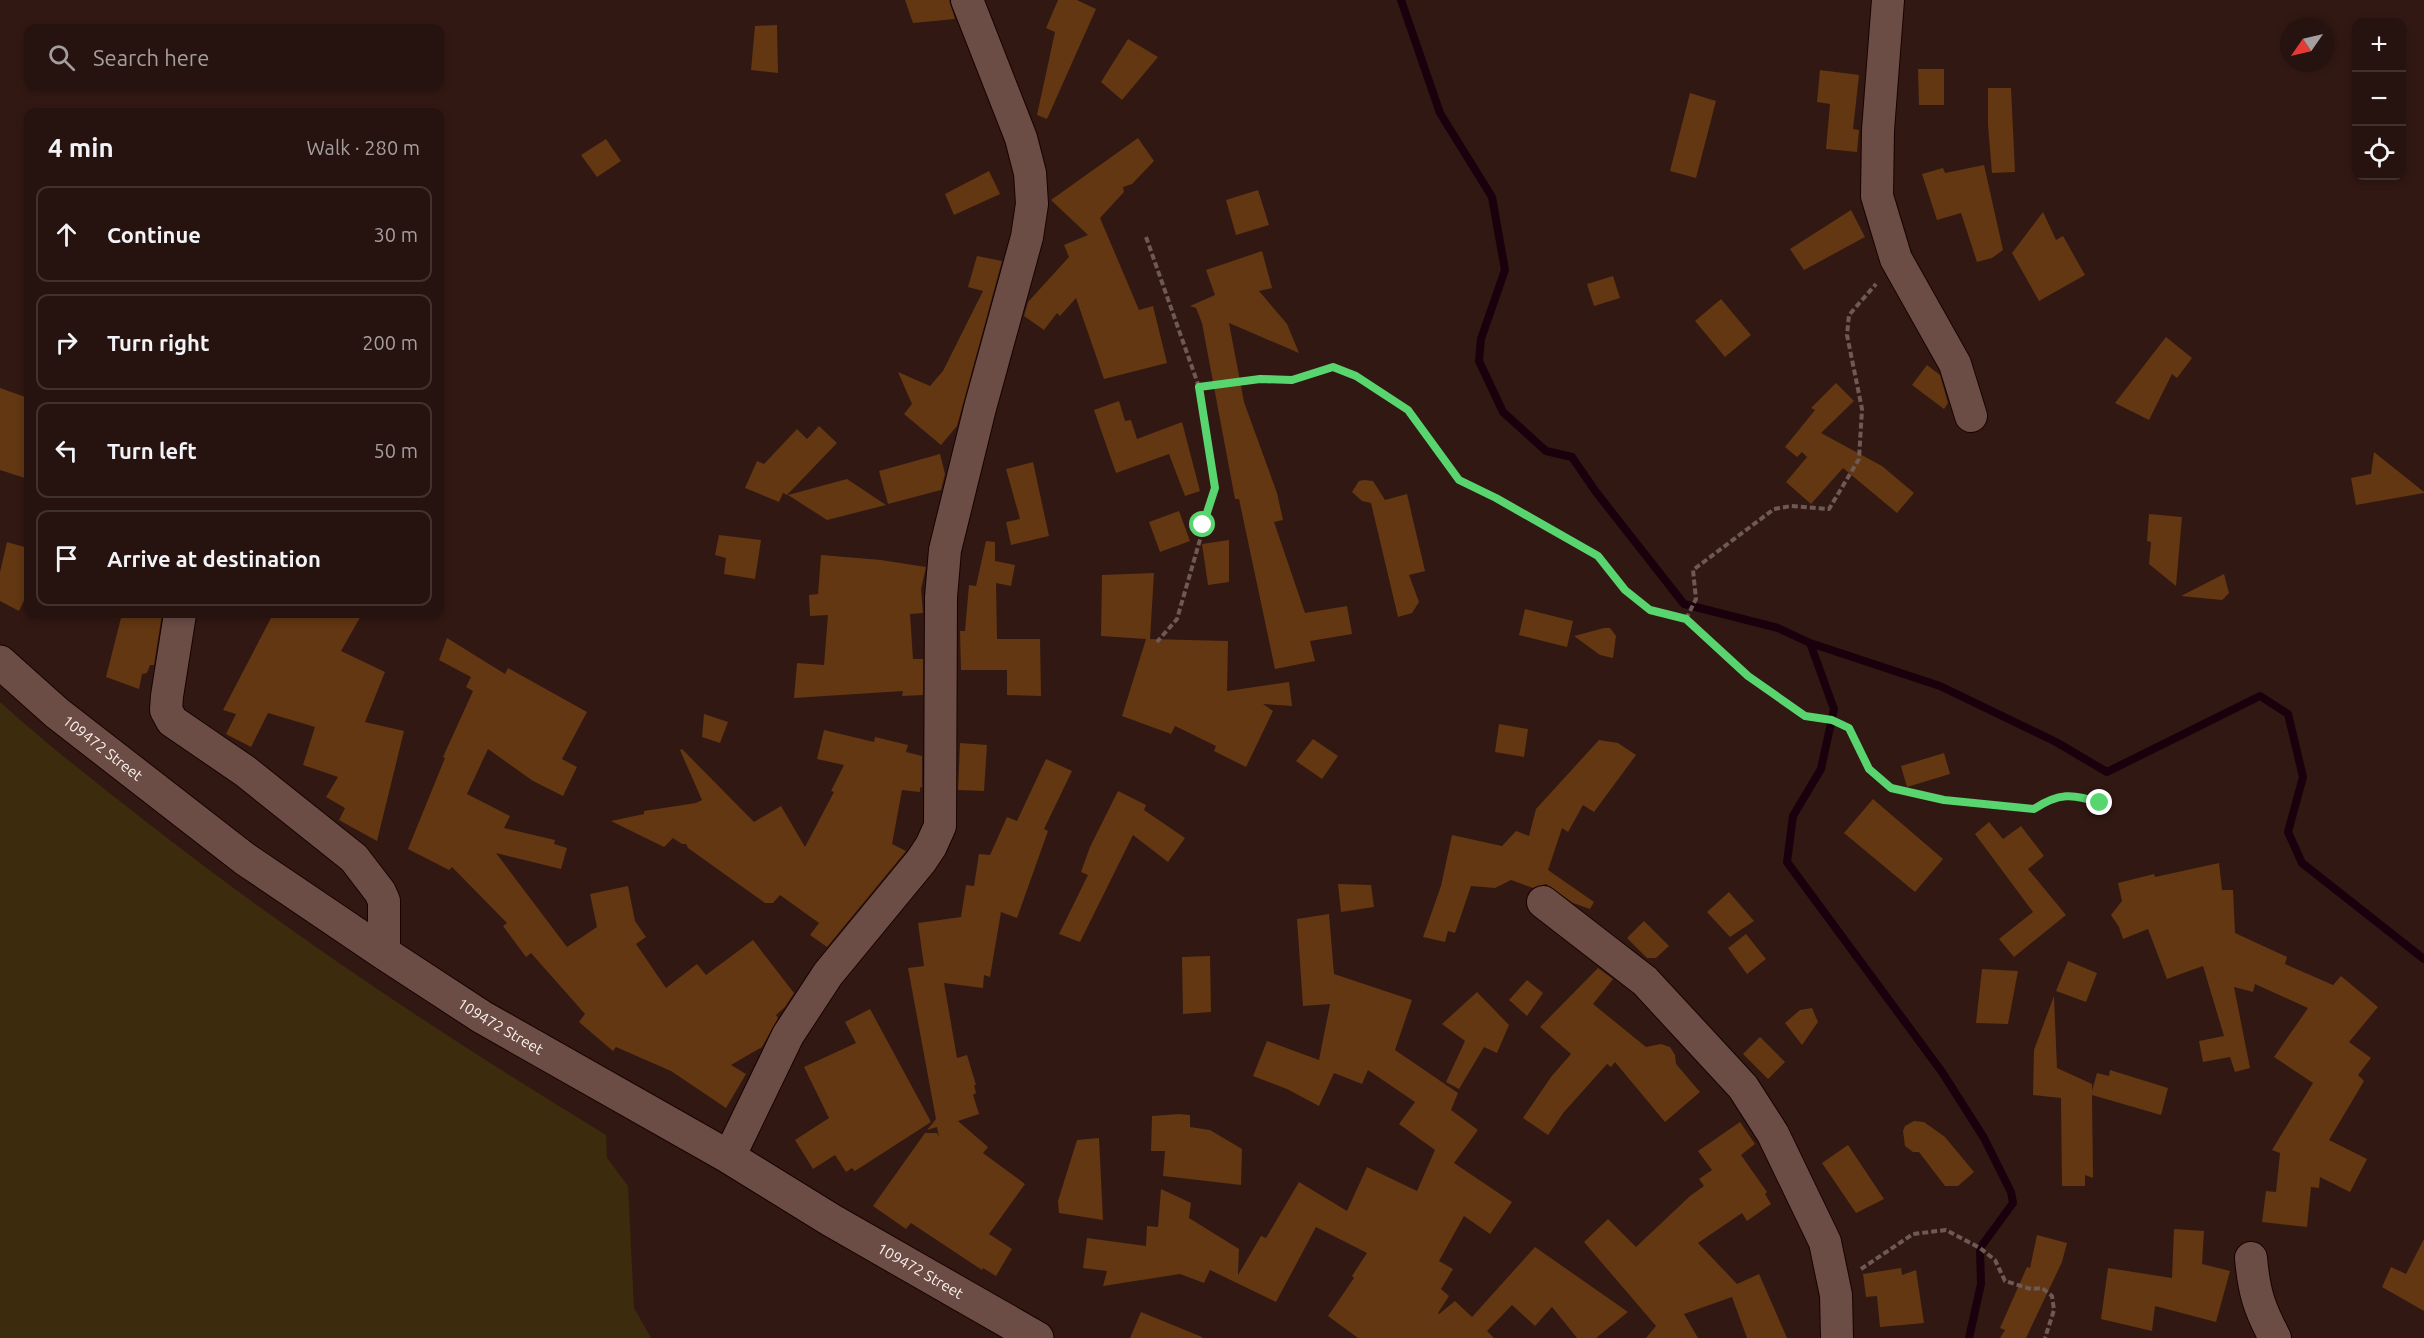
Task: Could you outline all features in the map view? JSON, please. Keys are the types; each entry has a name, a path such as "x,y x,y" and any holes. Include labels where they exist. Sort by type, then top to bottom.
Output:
{"street":[{"path":"729,1157 788,1035 828,974 932,846 939,826 941,597 945,550 980,408 1027,237 1032,204 1030,173 1021,138 967,0"},
{"path":"1888,0 1878,130 1877,196 1896,259 1955,364 1971,416"},
{"path":"179,618 167,696 166,710 172,721 245,771 354,858 380,892 384,902 384,953"},
{"name":"109472 Street","path":"0,662 57,713 245,859 482,1017 729,1157 831,1220 1037,1338"},
{"path":"1543,902 1645,981 1743,1087 1773,1134 1825,1242 1834,1287 1837,1338"},
{"path":"2251,1258 2254,1286 2260,1310 2275,1338"}],"path":[{"path":"1146,237 1199,387 1215,488 1177,619 1157,642"},
{"path":"1686,619 1696,599 1694,570 1774,509 1791,506 1828,509 1859,459 1862,409 1847,335 1849,315 1896,259"},
{"path":"1199,387 1260,379 1292,380 1333,367 1356,376 1408,410 1459,480 1496,498 1598,556 1625,590 1650,610 1686,619 1748,676 1805,716 1832,720 1849,728 1869,769 1891,788 1944,800 2034,809 2048,799 2076,795 2100,803"},
{"path":"1834,1287 1912,1234 1946,1230 1980,1248 1995,1260 2005,1281 2031,1289 2042,1288 2052,1296 2054,1310 2045,1338"}],"shaded area":[{"path":"0,702 52,747 196,860 310,943 427,1022 606,1135 607,1158 628,1186 634,1308 651,1338 0,1338"}],"building":[{"path":"905,0 949,0 955,19 913,23"},
{"path":"1058,0 1077,0 1096,9 1047,119 1037,115 1055,32 1046,28"},
{"path":"777,25 778,73 751,70 755,26"},
{"path":"1128,39 1158,57 1122,100 1101,82"},
{"path":"1918,69 1944,69 1944,105 1919,105"},
{"path":"1820,70 1859,75 1853,129 1859,130 1857,152 1826,149 1830,104 1817,102"},
{"path":"1988,88 2011,88 2015,172 1992,173"},
{"path":"1690,93 1716,101 1696,178 1670,171"},
{"path":"1138,138 1154,161 1132,184 1123,187 1124,192 1100,218 1139,310 1153,306 1167,363 1104,379 1076,298 1060,316 1057,313 1044,330 1024,316 1028,302 1069,257 1064,245 1088,235 1051,200"},
{"path":"606,139 621,161 597,177 581,155"},
{"path":"1984,165 2003,250 1992,258 1977,262 1961,213 1937,220 1922,174 1943,168 1945,173"},
{"path":"989,171 1000,194 954,215 945,194"},
{"path":"1258,190 1269,225 1236,235 1226,200"},
{"path":"1851,210 1865,237 1804,270 1790,249"},
{"path":"2043,212 2056,240 2063,236 2085,275 2039,301 2012,253"},
{"path":"1262,251 1272,288 1259,291 1287,324 1299,353 1229,323 1244,402 1277,493 1283,520 1274,522 1305,613 1347,606 1352,634 1310,641 1315,661 1275,669 1239,499 1235,499 1202,323 1196,308 1190,306 1215,295 1206,270"},
{"path":"977,256 1002,261 957,426 941,445 904,414 912,404 898,372 930,386 943,371 983,291 968,287"},
{"path":"1613,276 1620,298 1594,306 1587,284"},
{"path":"1721,299 1751,335 1725,357 1695,321"},
{"path":"2166,337 2192,358 2177,378 2172,374 2149,420 2115,403"},
{"path":"1927,365 1940,375 1948,403 1944,409 1912,385"},
{"path":"1836,383 1854,401 1821,433 1882,466 1914,493 1897,513 1843,468 1811,504 1786,482 1807,457 1802,452 1797,457 1785,447 1815,410 1811,408"},
{"path":"0,388 24,397 24,478 0,470"},
{"path":"1119,401 1125,421 1131,420 1137,439 1182,422 1200,491 1185,496 1169,454 1116,473 1094,410"},
{"path":"819,426 837,443 787,495 783,493 779,502 745,488 757,461 764,464 797,429 807,439"},
{"path":"2374,452 2424,493 2356,505 2351,478 2371,474"},
{"path":"940,454 945,474 941,490 888,504 879,471"},
{"path":"1033,462 1049,536 1011,545 1006,522 1020,519 1006,469"},
{"path":"847,479 886,505 827,520 788,495"},
{"path":"1359,481 1373,481 1385,500 1407,494 1425,571 1409,575 1419,602 1412,613 1398,617 1371,503 1362,501 1352,492"},
{"path":"1179,511 1190,541 1160,552 1149,522"},
{"path":"2149,514 2182,517 2176,586 2149,564 2151,542 2147,541"},
{"path":"719,535 761,540 755,579 724,574 726,558 715,555"},
{"path":"1229,540 1229,582 1208,585 1202,544"},
{"path":"986,541 995,542 995,561 1015,565 1011,586 996,583 997,639 1040,639 1041,696 1007,695 1007,670 961,670 960,631 965,631 969,585 976,586"},
{"path":"7,542 24,547 24,600 19,611 0,601 0,572"},
{"path":"821,555 881,560 926,567 921,589 923,613 910,614 913,659 923,659 923,695 902,696 903,691 794,698 797,663 824,665 828,615 810,616 809,595 818,594"},
{"path":"1154,573 1150,639 1228,641 1227,691 1289,682 1292,706 1263,704 1273,711 1246,767 1214,751 1216,746 1175,726 1171,734 1122,716 1146,639 1101,636 1102,575"},
{"path":"2224,574 2229,593 2222,600 2181,596"},
{"path":"1525,609 1573,621 1567,647 1519,635"},
{"path":"121,618 161,618 154,665 150,665 147,673 142,674 139,689 106,677"},
{"path":"271,618 360,618 341,651 385,672 365,722 404,731 377,841 339,820 345,808 326,797 338,777 303,765 315,727 268,713 251,747 226,734 236,714 223,710"},
{"path":"1610,628 1616,636 1613,658 1600,655 1574,636"},
{"path":"447,638 505,674 508,668 587,712 562,759 577,767 563,796 533,781 488,749 467,794 510,816 504,828 555,840 554,844 567,848 561,869 496,853 567,947 597,927 590,894 628,886 635,921 646,937 636,944 666,988 697,964 706,975 753,940 794,993 785,1007 776,1015 778,1018 762,1047 731,1065 746,1074 726,1108 671,1071 616,1047 613,1051 579,1022 585,1014 531,953 526,957 503,926 507,923 452,867 449,870 408,849 445,758 443,757 473,691 466,687 471,677 439,660"},
{"path":"704,714 728,722 720,743 702,737"},
{"path":"1499,724 1528,729 1524,757 1495,752"},
{"path":"824,730 874,742 875,737 908,745 906,752 922,756 922,788 920,787 920,792 902,790 892,844 906,851 827,947 810,935 819,923 780,895 773,903 765,903 688,848 686,844 673,838 664,847 611,821 644,814 644,811 696,803 702,800 680,750 682,749 754,822 781,806 805,847 834,792 831,791 844,765 817,759"},
{"path":"1313,739 1338,756 1322,779 1296,761"},
{"path":"1599,740 1618,743 1636,755 1594,812 1583,805 1568,832 1562,828 1548,870 1594,902 1590,909 1573,903 1546,884 1533,888 1511,880 1495,888 1471,886 1455,933 1448,931 1445,942 1423,937 1441,886 1452,835 1502,846 1516,831 1529,836 1536,809"},
{"path":"960,743 987,745 984,791 958,790"},
{"path":"1944,753 1950,774 1907,787 1901,766"},
{"path":"1046,759 1072,771 1044,829 1048,831 1017,918 1001,912 990,977 984,975 983,988 944,983 957,1058 967,1055 976,1085 974,1085 976,1093 973,1095 979,1114 958,1121 988,1147 983,1153 1025,1184 989,1234 1012,1249 996,1276 983,1268 982,1270 911,1223 906,1229 873,1206 925,1133 937,1133 939,1137 937,1127 927,1130 936,1119 908,968 924,966 918,923 961,917 966,885 974,886 979,854 990,855 1007,817 1017,821"},
{"path":"1118,791 1146,805 1144,810 1185,838 1168,862 1133,835 1080,942 1059,934 1088,875 1081,872 1090,847"},
{"path":"1873,799 1943,859 1915,892 1844,833"},
{"path":"1989,822 2003,839 2021,826 2044,856 2028,869 2066,915 2014,957 1999,939 2033,912 1975,834"},
{"path":"2219,863 2222,890 2233,890 2235,933 2287,957 2285,964 2333,985 2341,976 2378,1007 2349,1042 2371,1058 2358,1075 2364,1081 2329,1140 2367,1159 2350,1192 2320,1177 2319,1188 2311,1187 2307,1227 2262,1222 2266,1191 2276,1192 2280,1153 2272,1150 2313,1083 2274,1057 2308,1008 2255,984 2253,992 2234,987 2250,1068 2235,1072 2230,1057 2203,1062 2199,1041 2224,1036 2203,966 2167,979 2148,929 2123,939 2111,915 2122,901 2118,883 2154,874 2155,877"},
{"path":"1338,884 1371,885 1374,907 1341,912"},
{"path":"1729,892 1754,921 1730,937 1707,912"},
{"path":"1329,914 1334,974 1412,1000 1395,1050 1458,1093 1451,1110 1478,1130 1454,1163 1512,1202 1490,1234 1464,1216 1439,1261 1453,1269 1441,1289 1449,1296 1438,1313 1455,1301 1472,1317 1535,1247 1628,1312 1596,1338 1577,1338 1552,1307 1535,1326 1512,1305 1487,1331 1494,1338 1358,1338 1328,1316 1354,1278 1352,1276 1367,1253 1316,1227 1276,1302 1210,1270 1204,1283 1180,1274 1103,1286 1107,1271 1083,1268 1087,1238 1146,1246 1147,1226 1158,1227 1161,1189 1191,1203 1189,1218 1239,1249 1238,1275 1261,1236 1266,1238 1299,1182 1347,1211 1367,1167 1417,1191 1435,1150 1399,1124 1415,1102 1368,1070 1362,1084 1334,1073 1319,1106 1287,1089 1253,1076 1267,1041 1319,1060 1330,1004 1303,1006 1297,919"},
{"path":"1644,921 1669,946 1656,958 1647,958 1627,938"},
{"path":"1746,934 1766,959 1747,974 1728,948"},
{"path":"1210,956 1211,1012 1183,1014 1182,957"},
{"path":"2068,961 2097,973 2086,1002 2056,991"},
{"path":"1598,968 1613,979 1593,1004 1646,1047 1661,1044 1670,1047 1675,1055 1676,1064 1700,1092 1665,1122 1615,1062 1611,1067 1607,1064 1564,1112 1548,1135 1523,1118 1551,1077 1571,1054 1540,1027"},
{"path":"1982,969 2018,971 2008,1024 1976,1023"},
{"path":"1527,980 1543,993 1527,1016 1509,1000"},
{"path":"1477,992 1509,1025 1497,1053 1484,1047 1459,1089 1446,1082 1465,1041 1442,1024"},
{"path":"2054,996 2057,1068 2092,1084 2092,1091 2097,1073 2109,1076 2110,1070 2168,1088 2161,1115 2092,1095 2093,1178 2085,1175 2085,1186 2062,1186 2061,1098 2033,1095 2034,1050"},
{"path":"1812,1008 1818,1022 1802,1045 1785,1023 1800,1010"},
{"path":"870,1009 931,1122 855,1171 852,1168 846,1172 835,1155 813,1169 795,1140 829,1118 804,1067 856,1043 845,1022"},
{"path":"1760,1037 1785,1062 1768,1079 1743,1054"},
{"path":"1190,1115 1190,1127 1210,1130 1242,1149 1241,1185 1163,1176 1165,1151 1151,1151 1152,1116"},
{"path":"1914,1121 1924,1122 1945,1137 1974,1172 1958,1186 1945,1186 1919,1152 1913,1152 1905,1146 1903,1131 1905,1126"},
{"path":"1740,1122 1755,1144 1741,1155 1767,1192 1765,1194 1771,1204 1747,1221 1742,1213 1698,1243 1737,1284 1759,1274 1787,1338 1747,1338 1732,1297 1684,1314 1698,1338 1646,1338 1656,1326 1584,1242 1608,1219 1636,1247 1690,1196 1704,1186 1699,1179 1712,1170 1698,1151"},
{"path":"1099,1138 1103,1220 1059,1213 1058,1201 1077,1140"},
{"path":"1848,1145 1884,1199 1856,1213 1822,1163"},
{"path":"2174,1229 2204,1231 2202,1264 2230,1271 2216,1322 2155,1306 2152,1331 2101,1319 2108,1268 2172,1278"},
{"path":"2037,1235 2067,1243 2062,1262 2026,1338 2000,1338 2005,1330 2000,1328 2027,1267 2030,1268"},
{"path":"2424,1239 2424,1311 2382,1287 2391,1267 2406,1274"},
{"path":"1901,1268 1902,1275 1916,1270 1924,1323 1880,1327 1877,1296 1866,1297 1863,1274"},
{"path":"1141,1312 1202,1337 1202,1338 1130,1338"}],"waterway":[{"path":"1401,0 1440,113 1492,197 1505,270 1481,339 1479,361 1503,412 1546,451 1572,457 1596,492 1684,604 1778,628 1810,643 1834,709 1821,769 1793,816 1787,862 1942,1072 1984,1138 2011,1192 2013,1203 1980,1248 1981,1284 1969,1338"},
{"path":"1810,643 1940,686 2056,742 2107,772 2260,696 2288,714 2303,777 2288,832 2302,863 2424,959"}],"route":[{"path":"1203,525 1215,488 1199,387 1260,379 1292,380 1333,367 1356,376 1408,410 1459,480 1496,498 1598,556 1625,590 1650,610 1686,619 1748,676 1805,716 1832,720 1849,728 1869,769 1891,788 1944,800 2034,809 2048,799 2076,795 2100,803"}]}
